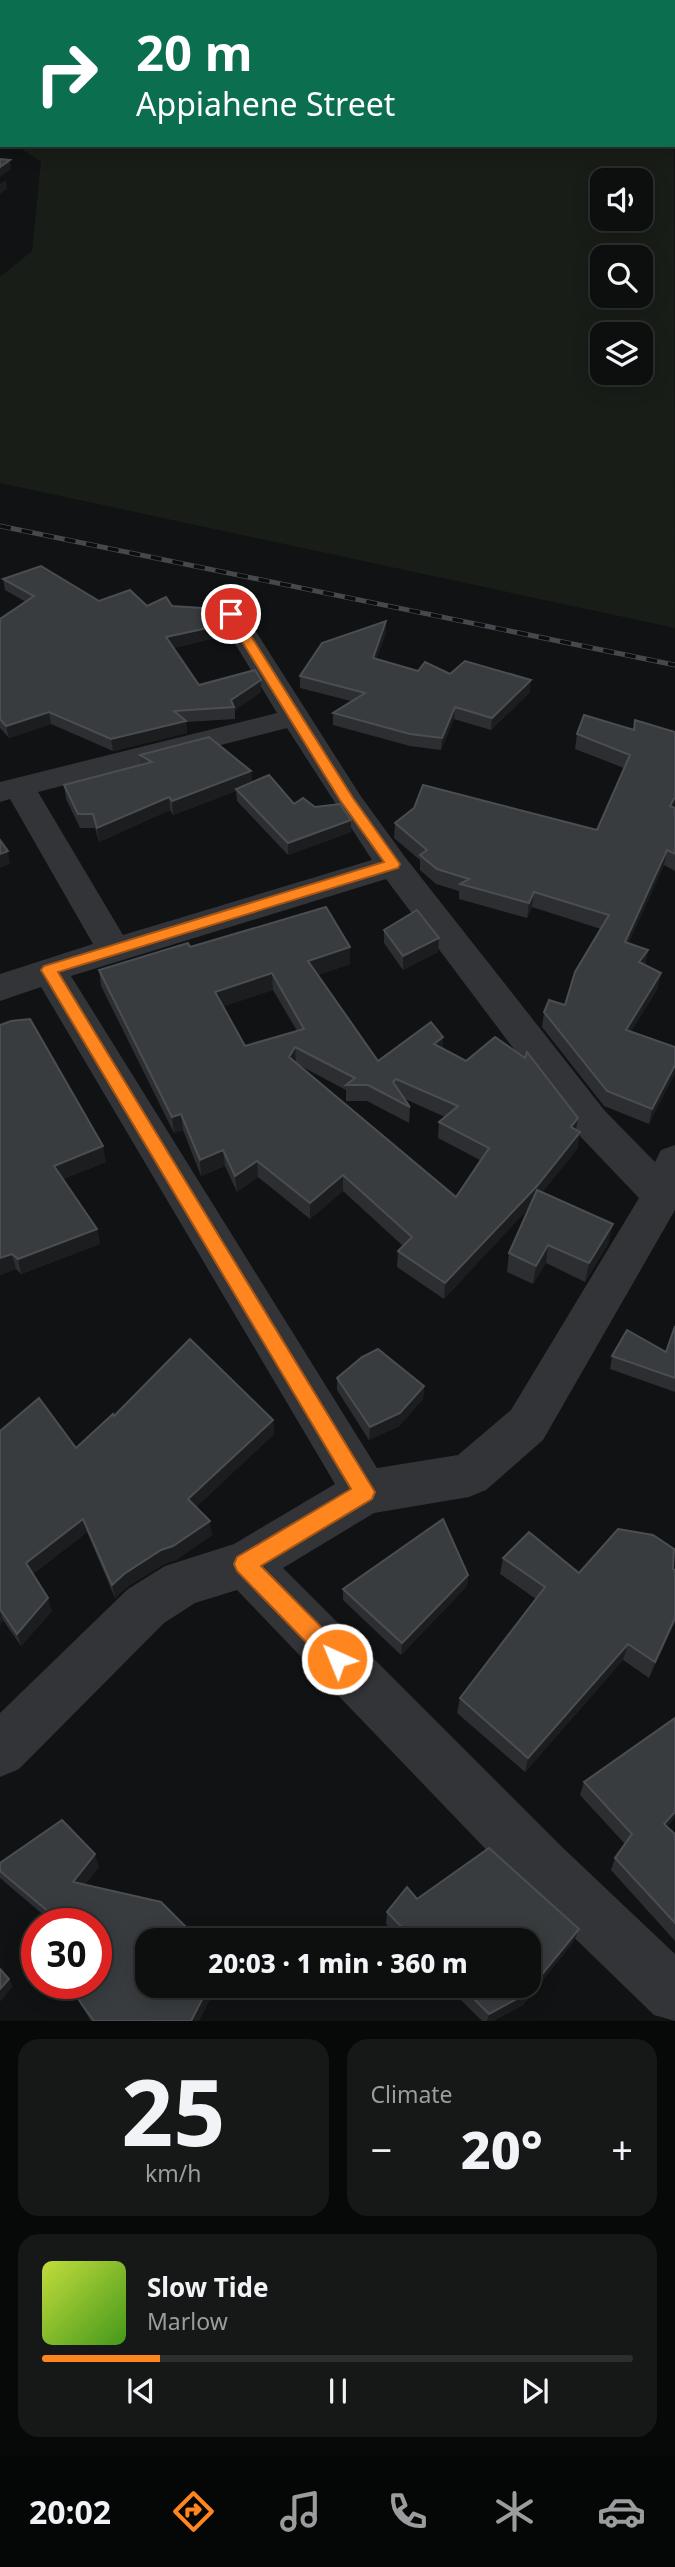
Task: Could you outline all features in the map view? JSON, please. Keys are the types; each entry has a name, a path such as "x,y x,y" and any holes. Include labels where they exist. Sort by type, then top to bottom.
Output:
{"street":[{"path":"0,1750 146,1606 182,1583 244,1564 365,1492 468,1475 527,1425 668,1178 591,1122 507,1016 347,800 231,614"},
{"path":"114,948 10,790 296,717"},
{"path":"0,988 114,948 393,864"},
{"path":"49,970 365,1492"},
{"path":"244,1564 542,1867 675,1994"}],"shaded area":[{"path":"19,147 674,147 675,628 0,483 0,277 32,251 41,162"}],"building":[{"path":"0,159 10,160 0,167"},
{"path":"41,566 99,601 130,590 147,606 166,597 172,606 217,609 226,624 166,637 199,685 255,670 261,680 231,700 234,707 174,711 186,721 111,739 49,712 6,726 0,719 0,619 34,596 3,579"},
{"path":"386,621 373,658 418,671 425,662 450,674 465,661 531,680 492,718 455,707 442,738 410,734 333,713 365,693 300,676 322,643"},
{"path":"584,715 634,730 635,720 675,732 675,797 670,806 675,808 675,854 667,850 625,942 648,950 639,962 661,973 626,1030 675,1047 675,1065 652,1109 607,1091 544,1012 549,1000 565,1005 575,972 609,915 534,892 529,903 460,884 469,879 437,869 420,855 427,850 395,823 414,808 423,785 597,830 630,755 577,734"},
{"path":"209,737 251,771 172,801 169,797 97,828 93,814 78,814 64,785 152,762 140,755"},
{"path":"269,775 294,804 303,798 315,807 340,804 351,820 288,843 236,789"},
{"path":"0,840 8,851 0,854"},
{"path":"326,907 350,947 308,961 378,1061 431,1022 443,1037 434,1044 466,1061 495,1037 525,1058 527,1052 578,1118 571,1127 580,1132 537,1186 445,1283 398,1251 412,1237 343,1175 310,1203 257,1161 235,1176 223,1150 200,1160 181,1114 172,1117 99,970 188,943 190,947","holes":["272,973 304,1029 245,1046 215,992","295,1047 355,1078 346,1085 368,1085 410,1107 393,1082 396,1079 458,1106 439,1122 489,1148 456,1197 289,1057"]},
{"path":"417,910 439,938 403,956 384,930"},
{"path":"30,1019 103,1146 54,1166 97,1229 18,1259 12,1254 0,1258 0,1025"},
{"path":"537,1190 613,1224 589,1263 548,1245 536,1266 509,1253"},
{"path":"675,1326 675,1378 612,1356 627,1330 666,1352"},
{"path":"190,1339 273,1420 188,1499 210,1521 124,1574 112,1585 83,1519 26,1563 48,1598 17,1634 0,1609 0,1431 39,1398 76,1448 113,1414 114,1416"},
{"path":"378,1349 424,1386 400,1413 370,1427 337,1378 362,1357"},
{"path":"443,1519 468,1575 402,1643 343,1589"},
{"path":"618,1529 653,1535 674,1549 675,1618 655,1662 628,1644 528,1758 460,1698 545,1587 503,1558 529,1532 579,1573"},
{"path":"675,1718 675,1812 664,1824 675,1834 675,1923 615,1858 632,1834 584,1782"},
{"path":"62,1820 95,1854 73,1882 161,1902 187,1928 135,1928 135,1998 203,1998 191,2021 94,2021 78,1999 112,1999 112,1908 44,1908 0,1871 0,1863"},
{"path":"489,1848 579,1929 541,1976 541,1928 402,1928 387,1912 407,1887 417,1899"},
{"path":"0,1969 9,1979 0,1989"},
{"path":"473,1998 519,1998 489,2014"}],"railway":[{"path":"0,526 675,665"}],"route":[{"path":"231,614 347,800 393,864 49,970 365,1492 244,1564 337,1659"}]}
